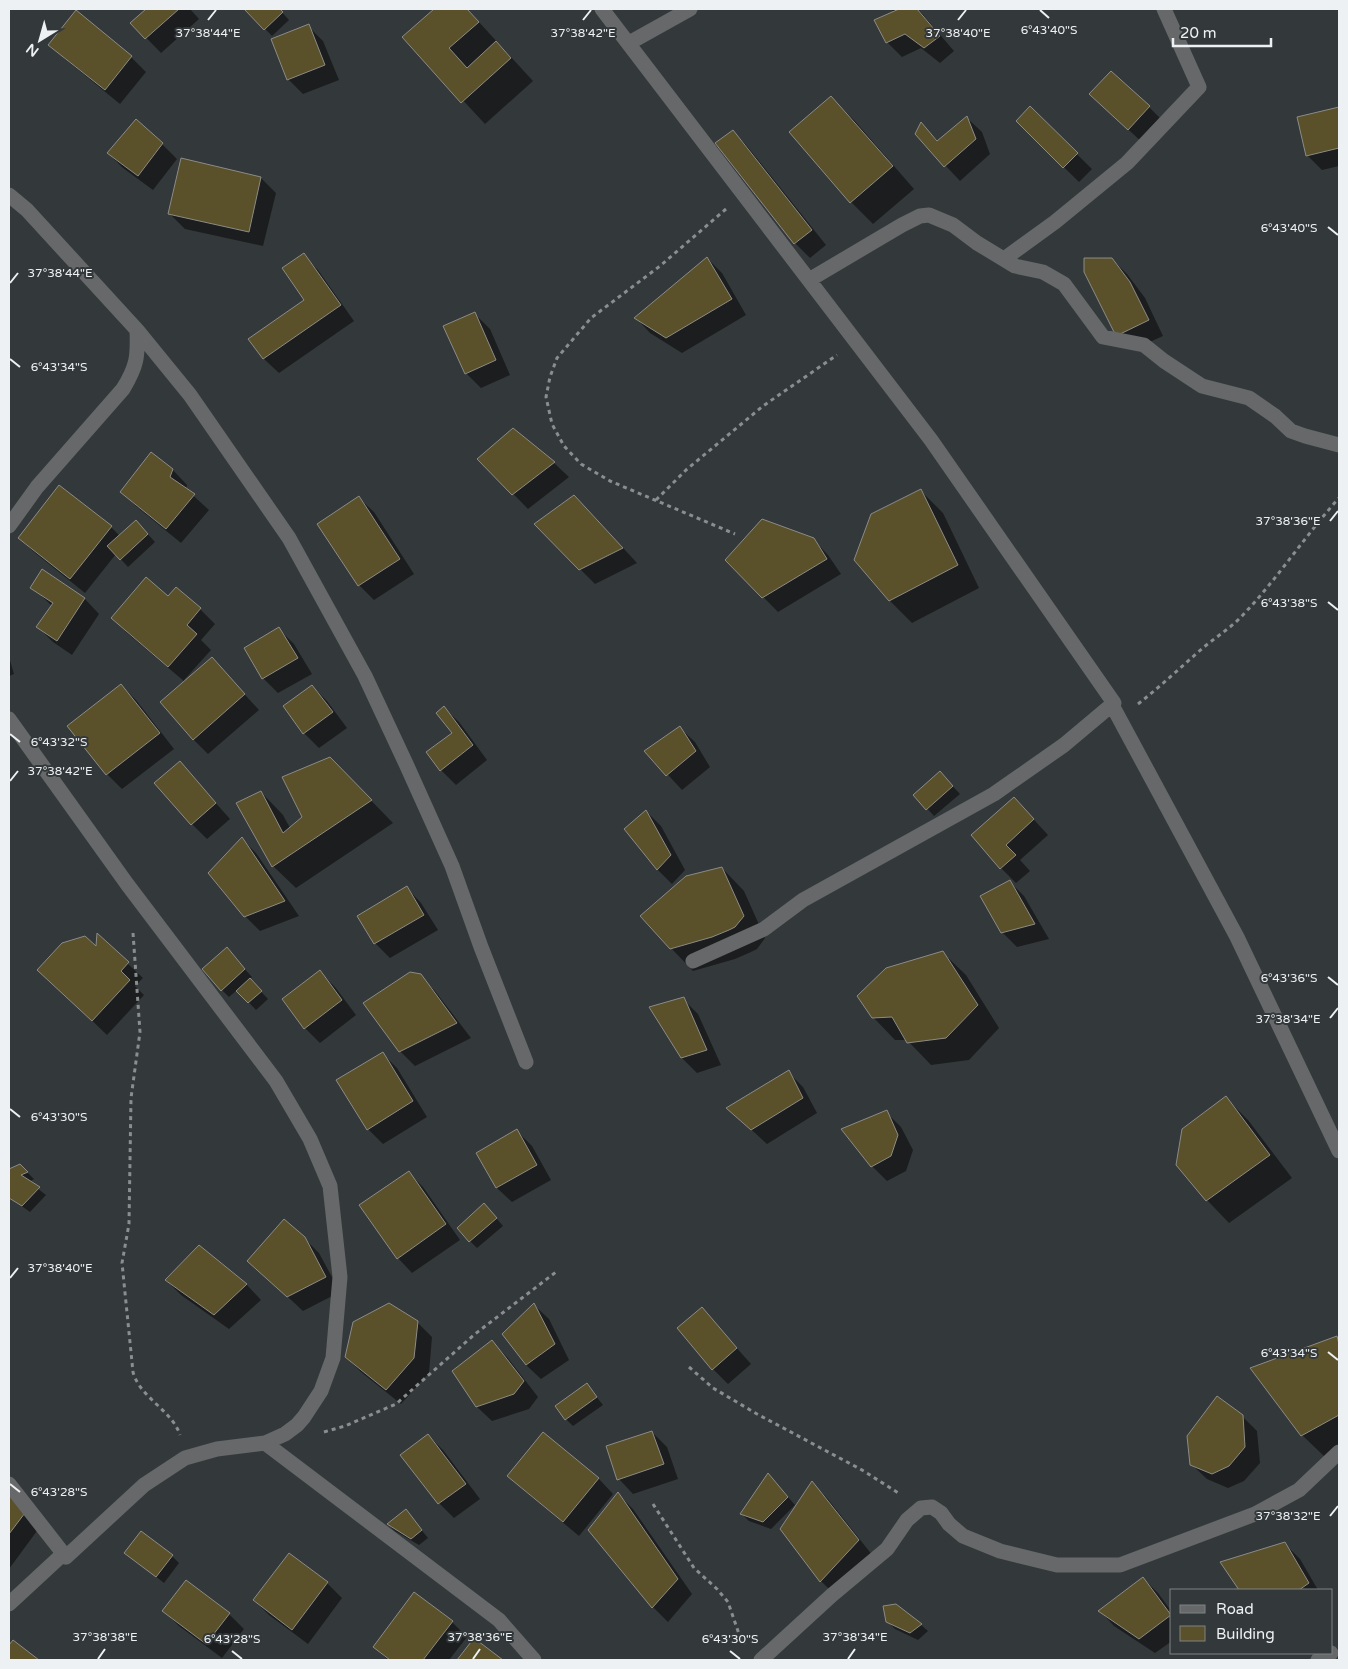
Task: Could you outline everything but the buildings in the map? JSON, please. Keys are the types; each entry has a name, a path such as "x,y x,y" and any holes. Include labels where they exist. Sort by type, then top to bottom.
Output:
{"street":[{"path":"602,9 931,440 1114,703 1112,705 1237,937 1339,1151"},
{"path":"628,43 690,9"},
{"path":"1004,259 1055,222 1127,163 1199,87 1164,9"},
{"path":"9,195 27,210 136,330 190,394 288,538 364,676 407,766 452,866 526,1062"},
{"path":"809,280 902,225 920,216 929,215 953,225 977,243 1015,266 1043,272 1064,284 1103,337 1144,345 1164,361 1202,386 1249,398 1291,430 1305,436 1339,445"},
{"path":"9,526 37,487 123,389 138,356 136,330"},
{"path":"693,961 764,928 804,900 994,794 1064,746 1114,703"},
{"path":"9,719 127,884 276,1081 310,1139 330,1186 340,1277 333,1358 321,1391 300,1421 285,1434 265,1443 217,1449 185,1458 144,1485 66,1557"},
{"path":"265,1443 499,1620 534,1660"},
{"path":"761,1660 887,1548 907,1520 921,1508 932,1507 942,1513 949,1524 963,1536 1000,1551 1057,1565 1120,1565 1255,1514 1299,1490 1339,1452"},
{"path":"9,1484 66,1557"},
{"path":"9,1604 62,1555 66,1557"},
{"path":"1318,1660 1330,1654"}],"path":[{"path":"735,534 610,481 581,464 564,446 552,424 546,397 550,377 557,358 591,318 660,266 743,194"},
{"path":"656,500 686,470 763,406 856,342"},
{"path":"1119,718 1164,684 1204,647 1239,619 1274,580 1318,521 1339,498"},
{"path":"132,926 140,1032 131,1098 129,1224 122,1263 133,1372 136,1382 178,1430 185,1458"},
{"path":"285,1434 307,1437 346,1426 396,1404 474,1334 556,1272"},
{"path":"689,1367 713,1388 757,1414 862,1470 921,1508"},
{"path":"653,1504 694,1568 728,1602 740,1637 746,1645"}]}
